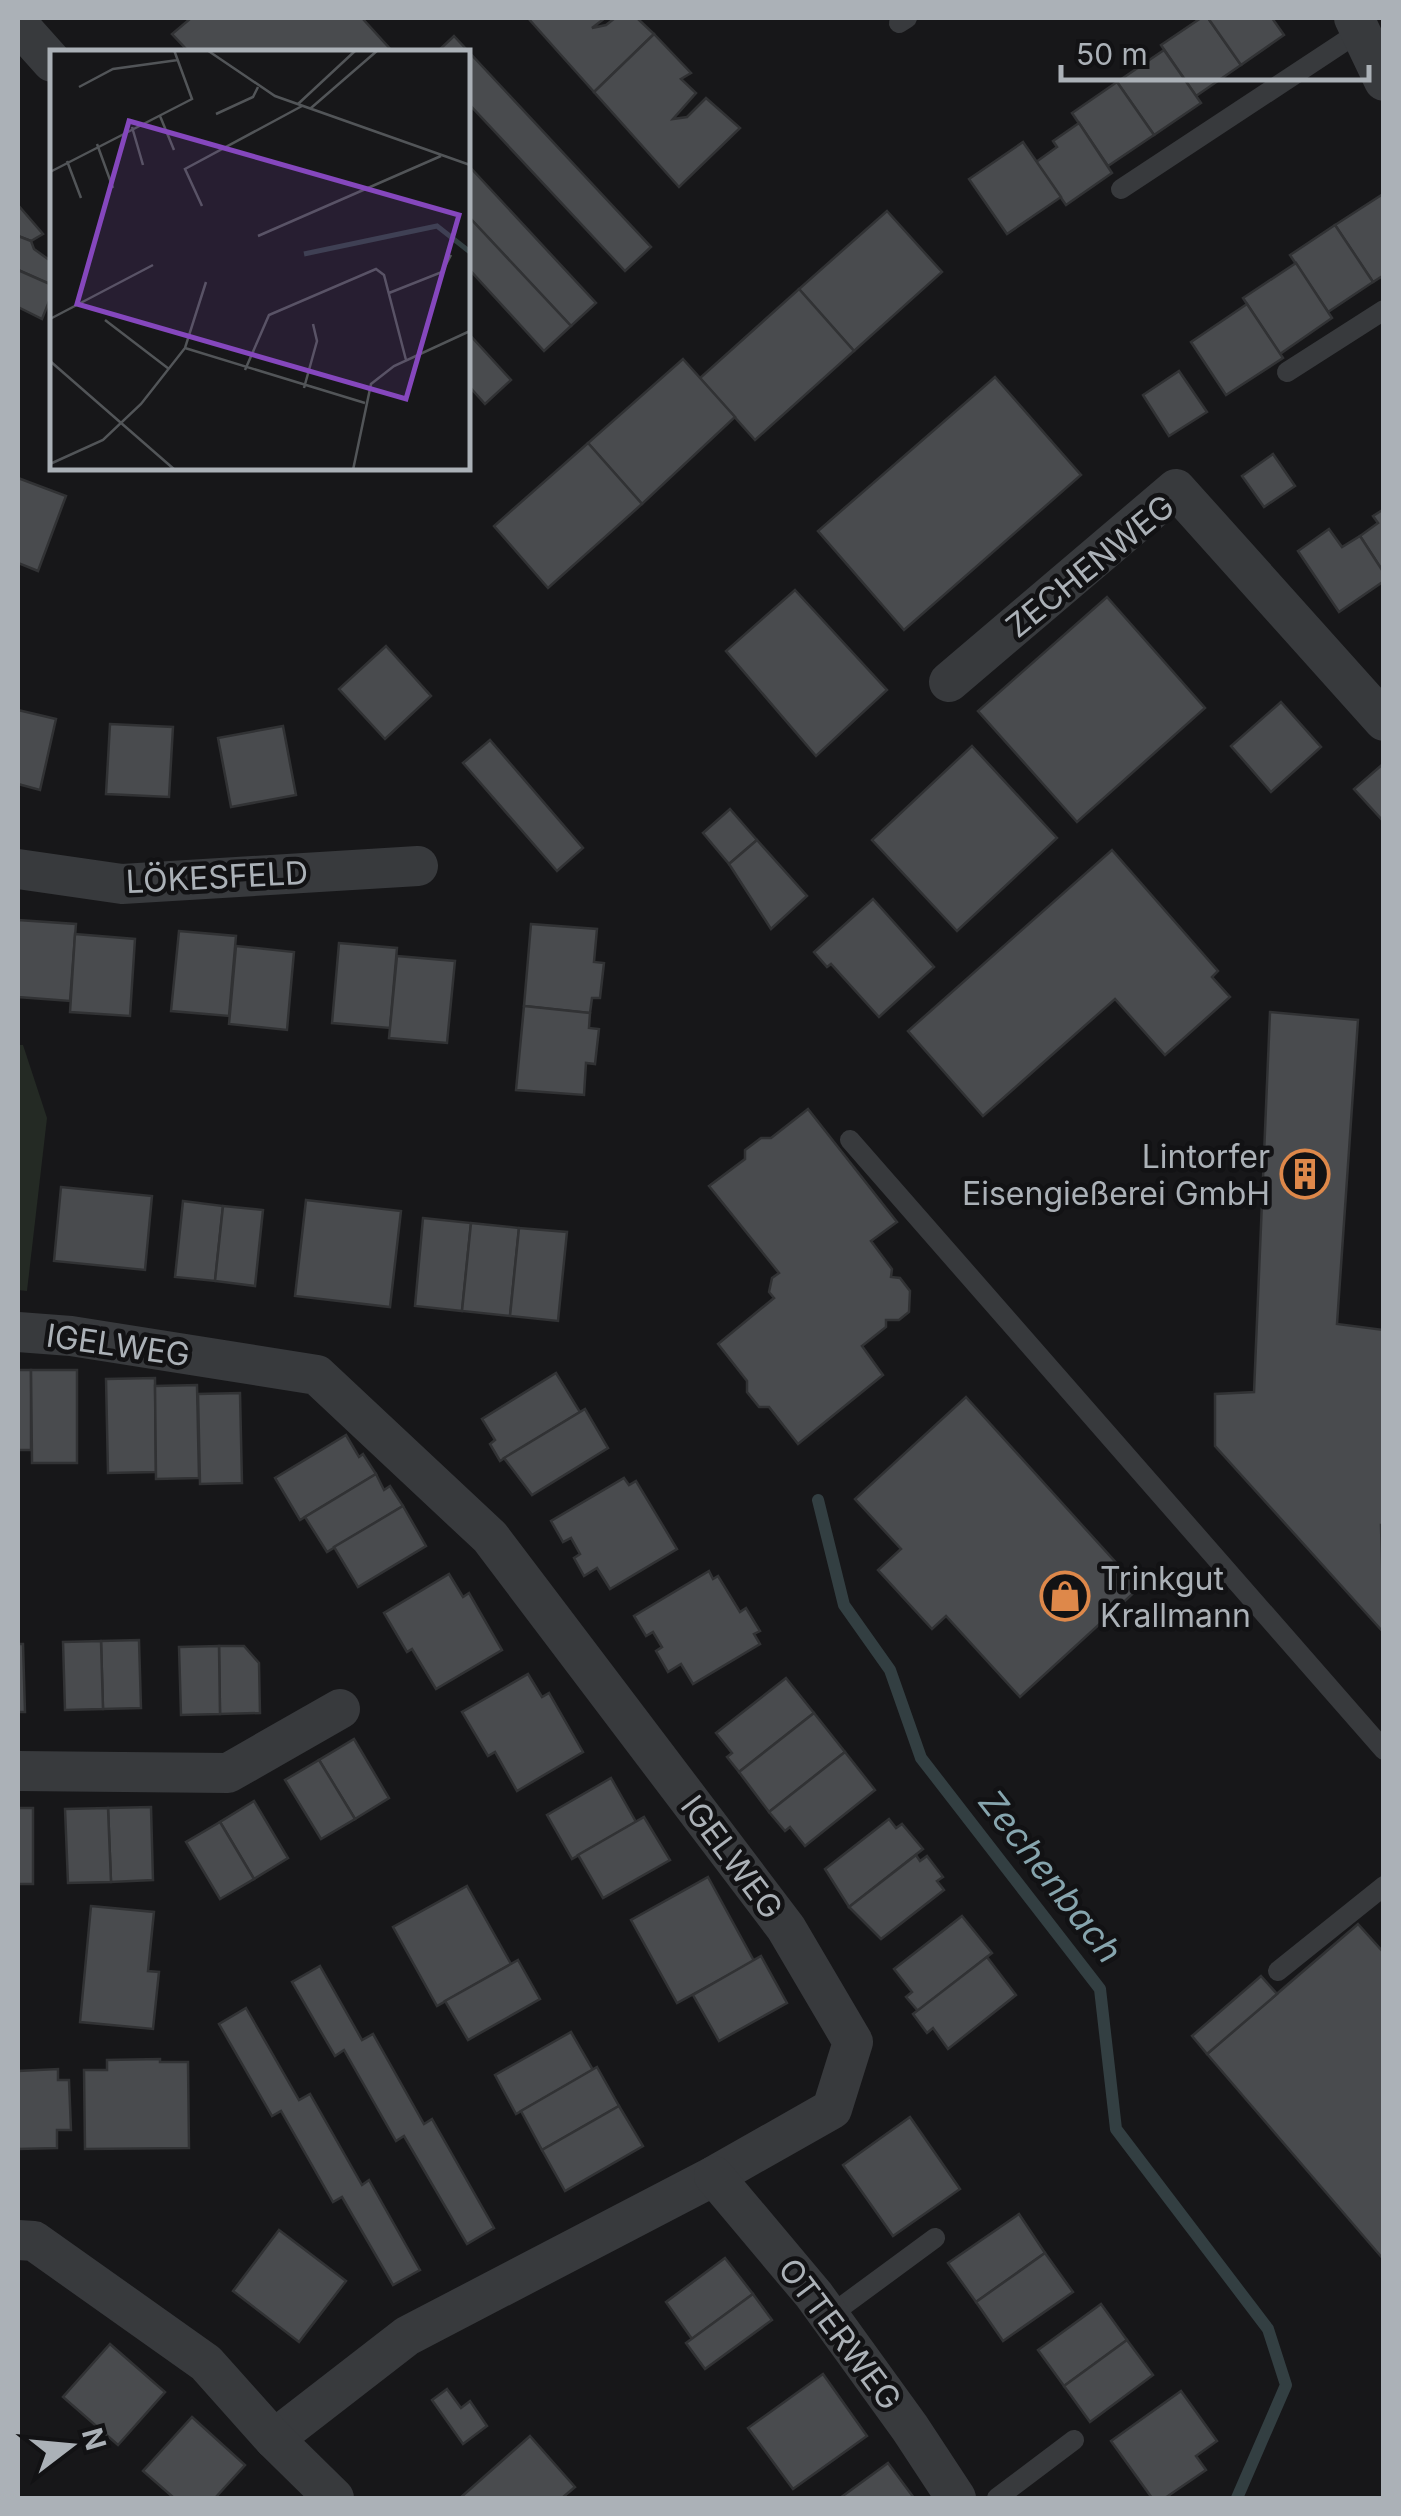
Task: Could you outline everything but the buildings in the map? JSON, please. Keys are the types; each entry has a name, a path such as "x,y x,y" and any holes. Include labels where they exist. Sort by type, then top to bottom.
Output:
{"street":[{"path":"18,24 50,60"},
{"path":"1358,24 1384,81"},
{"name":"ZECHENWEG","path":"950,682 1176,489 1384,721"},
{"name":"LÖKESFELD","path":"18,869 122,884 418,866"},
{"name":"IGELWEG","path":"18,1332 71,1336 316,1375 490,1537 786,1928 853,2042 832,2109 714,2176 407,2336 274,2439"},
{"path":"18,1771 228,1772 340,1709"},
{"name":"OTTERWEG","path":"714,2176 829,2316 956,2498"},
{"path":"18,2240 34,2241 206,2363 334,2498"}],"lane":[{"path":"1121,189 1358,24"},
{"path":"1286,372 1384,310"},
{"path":"850,1140 1384,1750"},
{"path":"1278,1972 1384,1886"},
{"path":"829,2316 936,2238"},
{"path":"996,2498 1074,2440"}],"shaded area":[{"path":"18,1045 23,1045 47,1118 27,1291 18,1290"}],"waterway":[{"name":"Zechenbach","path":"818,1500 844,1605 890,1670 921,1758 1100,1989 1116,2129 1268,2329 1286,2385 1237,2498"}],"place":[{"name":"Lintorfer Eisengießerei GmbH","path":"1305,1174"},
{"name":"Trinkgut Krallmann","path":"1065,1596"}]}
